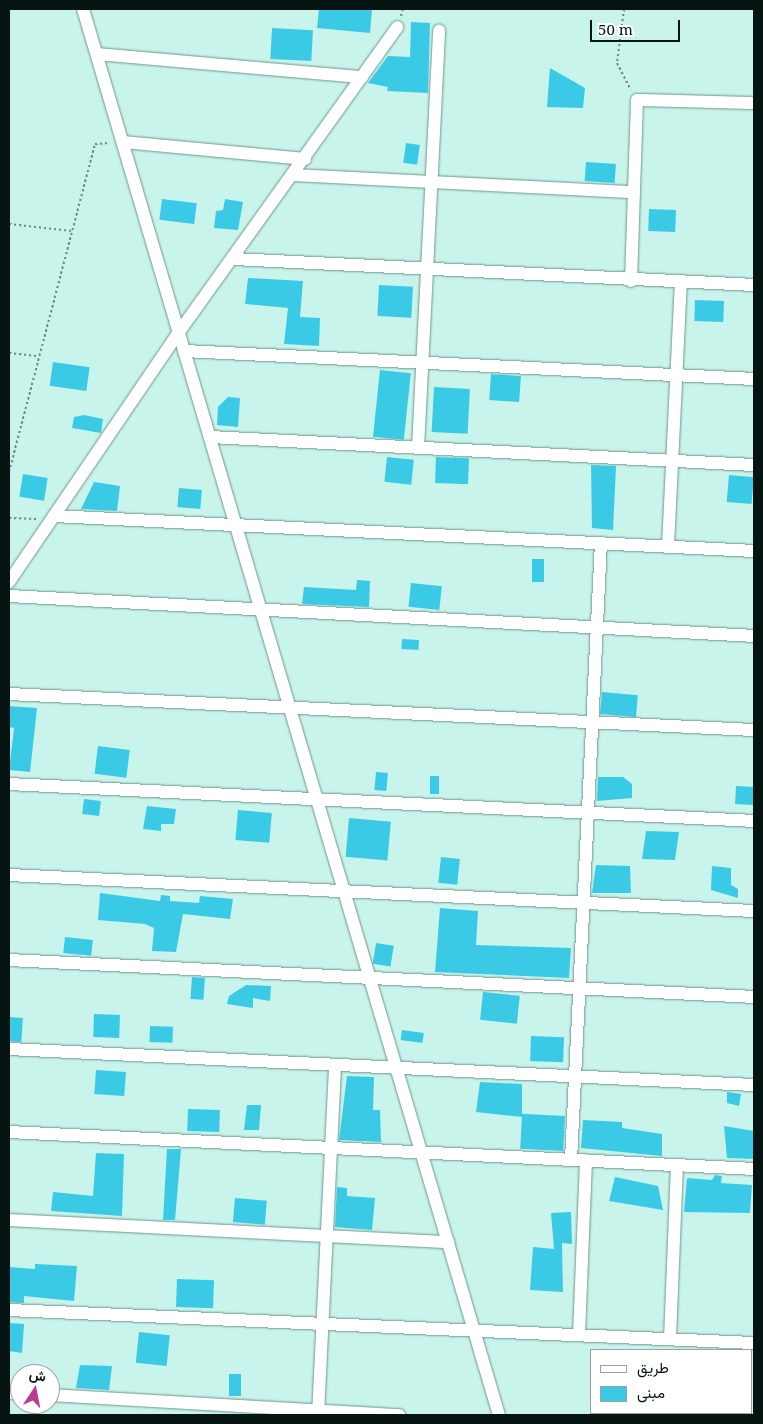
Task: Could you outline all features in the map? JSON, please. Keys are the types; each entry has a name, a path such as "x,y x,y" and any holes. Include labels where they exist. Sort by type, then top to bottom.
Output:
{"street":[{"path":"83,9 423,1152 499,1415"},
{"path":"9,582 179,332 234,259 397,28"},
{"path":"418,448 439,31"},
{"path":"97,54 362,77"},
{"path":"631,281 632,192 637,100 754,102"},
{"path":"123,142 305,159"},
{"path":"294,175 632,192"},
{"path":"234,259 631,281 754,285"},
{"path":"668,546 681,282"},
{"path":"184,351 754,379"},
{"path":"210,438 754,465"},
{"path":"54,516 754,551"},
{"path":"571,1160 601,543"},
{"path":"9,596 262,613 754,636"},
{"path":"9,694 754,730"},
{"path":"9,784 754,821"},
{"path":"9,875 754,911"},
{"path":"9,960 754,997"},
{"path":"9,1049 754,1085"},
{"path":"318,1413 335,1065"},
{"path":"9,1132 754,1169"},
{"path":"580,1335 586,1160"},
{"path":"662,1343 677,1165"},
{"path":"9,1220 448,1242"},
{"path":"9,1310 580,1335 662,1343 754,1343"},
{"path":"60,1396 318,1413 399,1415"}],"path":[{"path":"624,9 617,63 637,100"},
{"path":"9,472 95,144 123,142"},
{"path":"9,224 72,231"},
{"path":"9,352 39,356"},
{"path":"9,518 29,521 54,516"}],"building":[{"path":"319,9 372,9 370,33 317,28"},
{"path":"411,22 430,23 428,93 387,91 388,87 368,83 388,56 410,57"},
{"path":"272,28 313,30 311,61 270,59"},
{"path":"550,68 585,88 583,108 547,107"},
{"path":"406,143 420,145 417,165 403,163"},
{"path":"586,162 616,164 615,183 585,181"},
{"path":"162,199 197,203 194,224 159,220"},
{"path":"225,199 243,202 238,230 214,228 216,211 223,210"},
{"path":"649,209 676,210 675,232 648,231"},
{"path":"248,278 303,281 300,317 320,318 319,346 284,344 288,308 245,304"},
{"path":"379,285 413,287 411,318 377,316"},
{"path":"695,300 724,301 723,322 694,321"},
{"path":"53,362 90,367 86,391 50,386"},
{"path":"380,370 411,373 404,440 373,437"},
{"path":"491,374 521,376 519,402 489,400"},
{"path":"434,387 470,389 468,434 432,432"},
{"path":"228,397 240,398 238,427 217,425 218,407"},
{"path":"84,415 103,419 101,433 72,428 74,417"},
{"path":"387,457 414,460 411,485 384,482"},
{"path":"436,457 469,458 468,484 435,483"},
{"path":"591,465 616,466 613,530 592,528"},
{"path":"23,474 48,478 44,501 19,497"},
{"path":"729,475 754,477 752,504 727,502"},
{"path":"94,482 120,486 117,511 81,509"},
{"path":"179,488 202,490 200,509 177,507"},
{"path":"532,559 544,559 544,582 532,582"},
{"path":"357,580 370,581 369,607 302,604 304,587 356,590"},
{"path":"411,583 442,586 439,610 408,607"},
{"path":"402,639 419,640 418,650 401,649"},
{"path":"602,692 638,695 636,717 600,714"},
{"path":"9,706 37,708 30,772 9,770 14,728 9,727"},
{"path":"98,746 130,750 126,778 95,774"},
{"path":"376,772 388,773 386,791 374,790"},
{"path":"430,776 439,776 439,794 430,794"},
{"path":"598,777 623,777 632,784 632,798 597,801"},
{"path":"736,786 754,787 753,805 735,804"},
{"path":"84,799 101,801 99,816 82,814"},
{"path":"147,806 176,809 174,824 161,824 161,831 143,829"},
{"path":"238,810 272,813 269,843 235,840"},
{"path":"349,818 391,822 387,861 346,857"},
{"path":"646,831 679,832 675,860 642,859"},
{"path":"441,857 460,859 457,885 438,883"},
{"path":"596,865 630,866 631,893 592,893"},
{"path":"712,866 731,868 731,885 738,889 738,898 711,890"},
{"path":"100,893 160,901 161,895 170,896 170,901 199,903 200,896 233,899 230,919 183,914 176,952 152,951 154,928 145,924 98,920"},
{"path":"440,908 478,911 476,945 571,948 569,978 435,972"},
{"path":"65,937 93,940 91,956 63,953"},
{"path":"376,943 394,946 390,967 373,964"},
{"path":"192,977 205,978 203,1000 190,999"},
{"path":"246,985 271,986 270,1001 253,998 253,1008 227,1004 229,996"},
{"path":"483,992 520,996 517,1024 480,1020"},
{"path":"94,1014 120,1015 119,1038 93,1037"},
{"path":"9,1017 23,1018 21,1042 9,1041"},
{"path":"150,1026 173,1027 172,1043 149,1042"},
{"path":"402,1030 424,1033 422,1043 401,1040"},
{"path":"531,1036 564,1037 563,1062 530,1061"},
{"path":"96,1070 126,1072 124,1096 94,1094"},
{"path":"347,1076 374,1077 373,1110 380,1110 381,1142 339,1140"},
{"path":"480,1082 522,1084 522,1117 476,1112"},
{"path":"727,1092 741,1094 739,1106 727,1103"},
{"path":"247,1105 261,1105 259,1130 244,1130"},
{"path":"188,1109 220,1110 219,1132 187,1131"},
{"path":"522,1114 565,1116 563,1151 520,1149"},
{"path":"583,1120 622,1122 622,1128 662,1134 662,1156 581,1148"},
{"path":"724,1126 754,1131 754,1159 727,1158"},
{"path":"167,1149 181,1149 175,1220 163,1220"},
{"path":"96,1153 124,1154 122,1216 51,1211 53,1192 93,1196"},
{"path":"715,1175 722,1176 721,1183 752,1185 750,1213 684,1212 687,1178 712,1180"},
{"path":"615,1177 658,1186 663,1210 609,1201"},
{"path":"337,1187 347,1188 347,1196 375,1198 372,1230 335,1227"},
{"path":"235,1198 267,1201 265,1225 233,1222"},
{"path":"571,1212 572,1244 562,1243 563,1292 530,1290 533,1247 554,1249 551,1213"},
{"path":"35,1264 77,1266 74,1301 24,1296 24,1303 9,1302 9,1267 35,1269"},
{"path":"177,1279 214,1280 213,1308 176,1307"},
{"path":"9,1323 24,1324 22,1353 9,1351"},
{"path":"139,1332 170,1335 167,1366 136,1363"},
{"path":"80,1365 112,1366 109,1390 76,1388"},
{"path":"229,1374 241,1374 241,1396 229,1396"}]}
